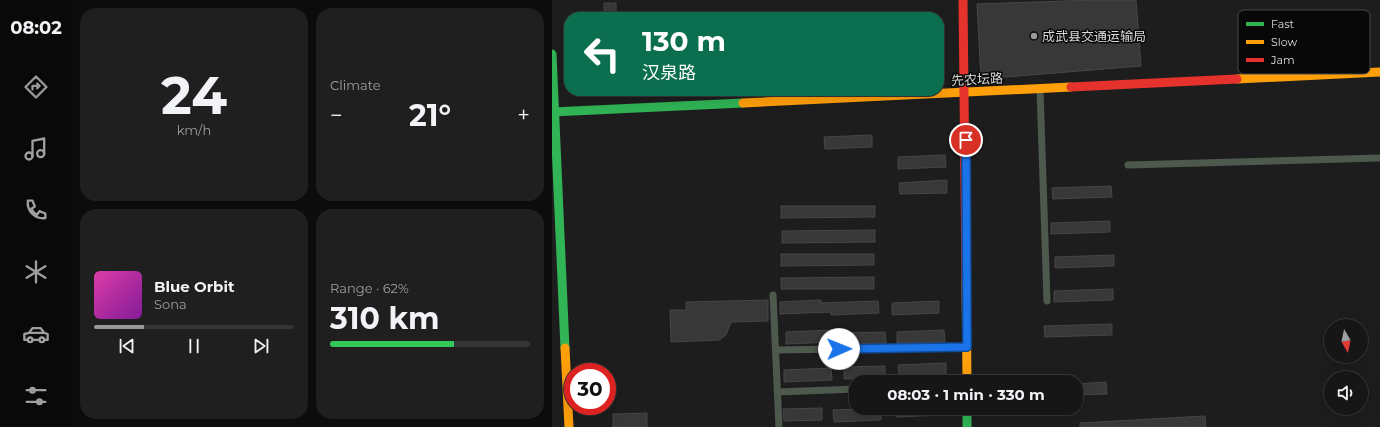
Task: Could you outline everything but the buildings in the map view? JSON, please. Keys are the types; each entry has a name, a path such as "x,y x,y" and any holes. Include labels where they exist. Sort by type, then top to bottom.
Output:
{"street":[{"path":"963,0 967,375"},
{"path":"552,54 570,427"},
{"name":"先农坛路","path":"1370,72 1380,72"},
{"name":"先农坛路","path":"944,93 1340,74"},
{"path":"1040,89 1047,301"},
{"name":"先农坛路","path":"554,112 883,96"},
{"path":"1128,165 1380,158"},
{"path":"552,259 562,258"},
{"path":"773,295 779,427"},
{"path":"776,350 967,347"},
{"path":"778,392 849,389"},
{"path":"967,415 967,427"}],"traffic: fast":[{"path":"552,54 565,348"},
{"path":"552,112 743,103"},
{"path":"967,415 967,427"}],"traffic: slow":[{"path":"1370,72 1380,72"},
{"path":"1237,79 1339,74"},
{"path":"944,93 1071,87"},
{"path":"743,103 886,96"},
{"path":"966,280 967,375"},
{"path":"565,348 569,427"}],"traffic: jam":[{"path":"963,0 966,280"},
{"path":"1071,87 1237,79"}],"place":[{"name":"成武县交通运输局","path":"1034,36"}],"route":[{"path":"839,349 967,347 966,140"}]}
